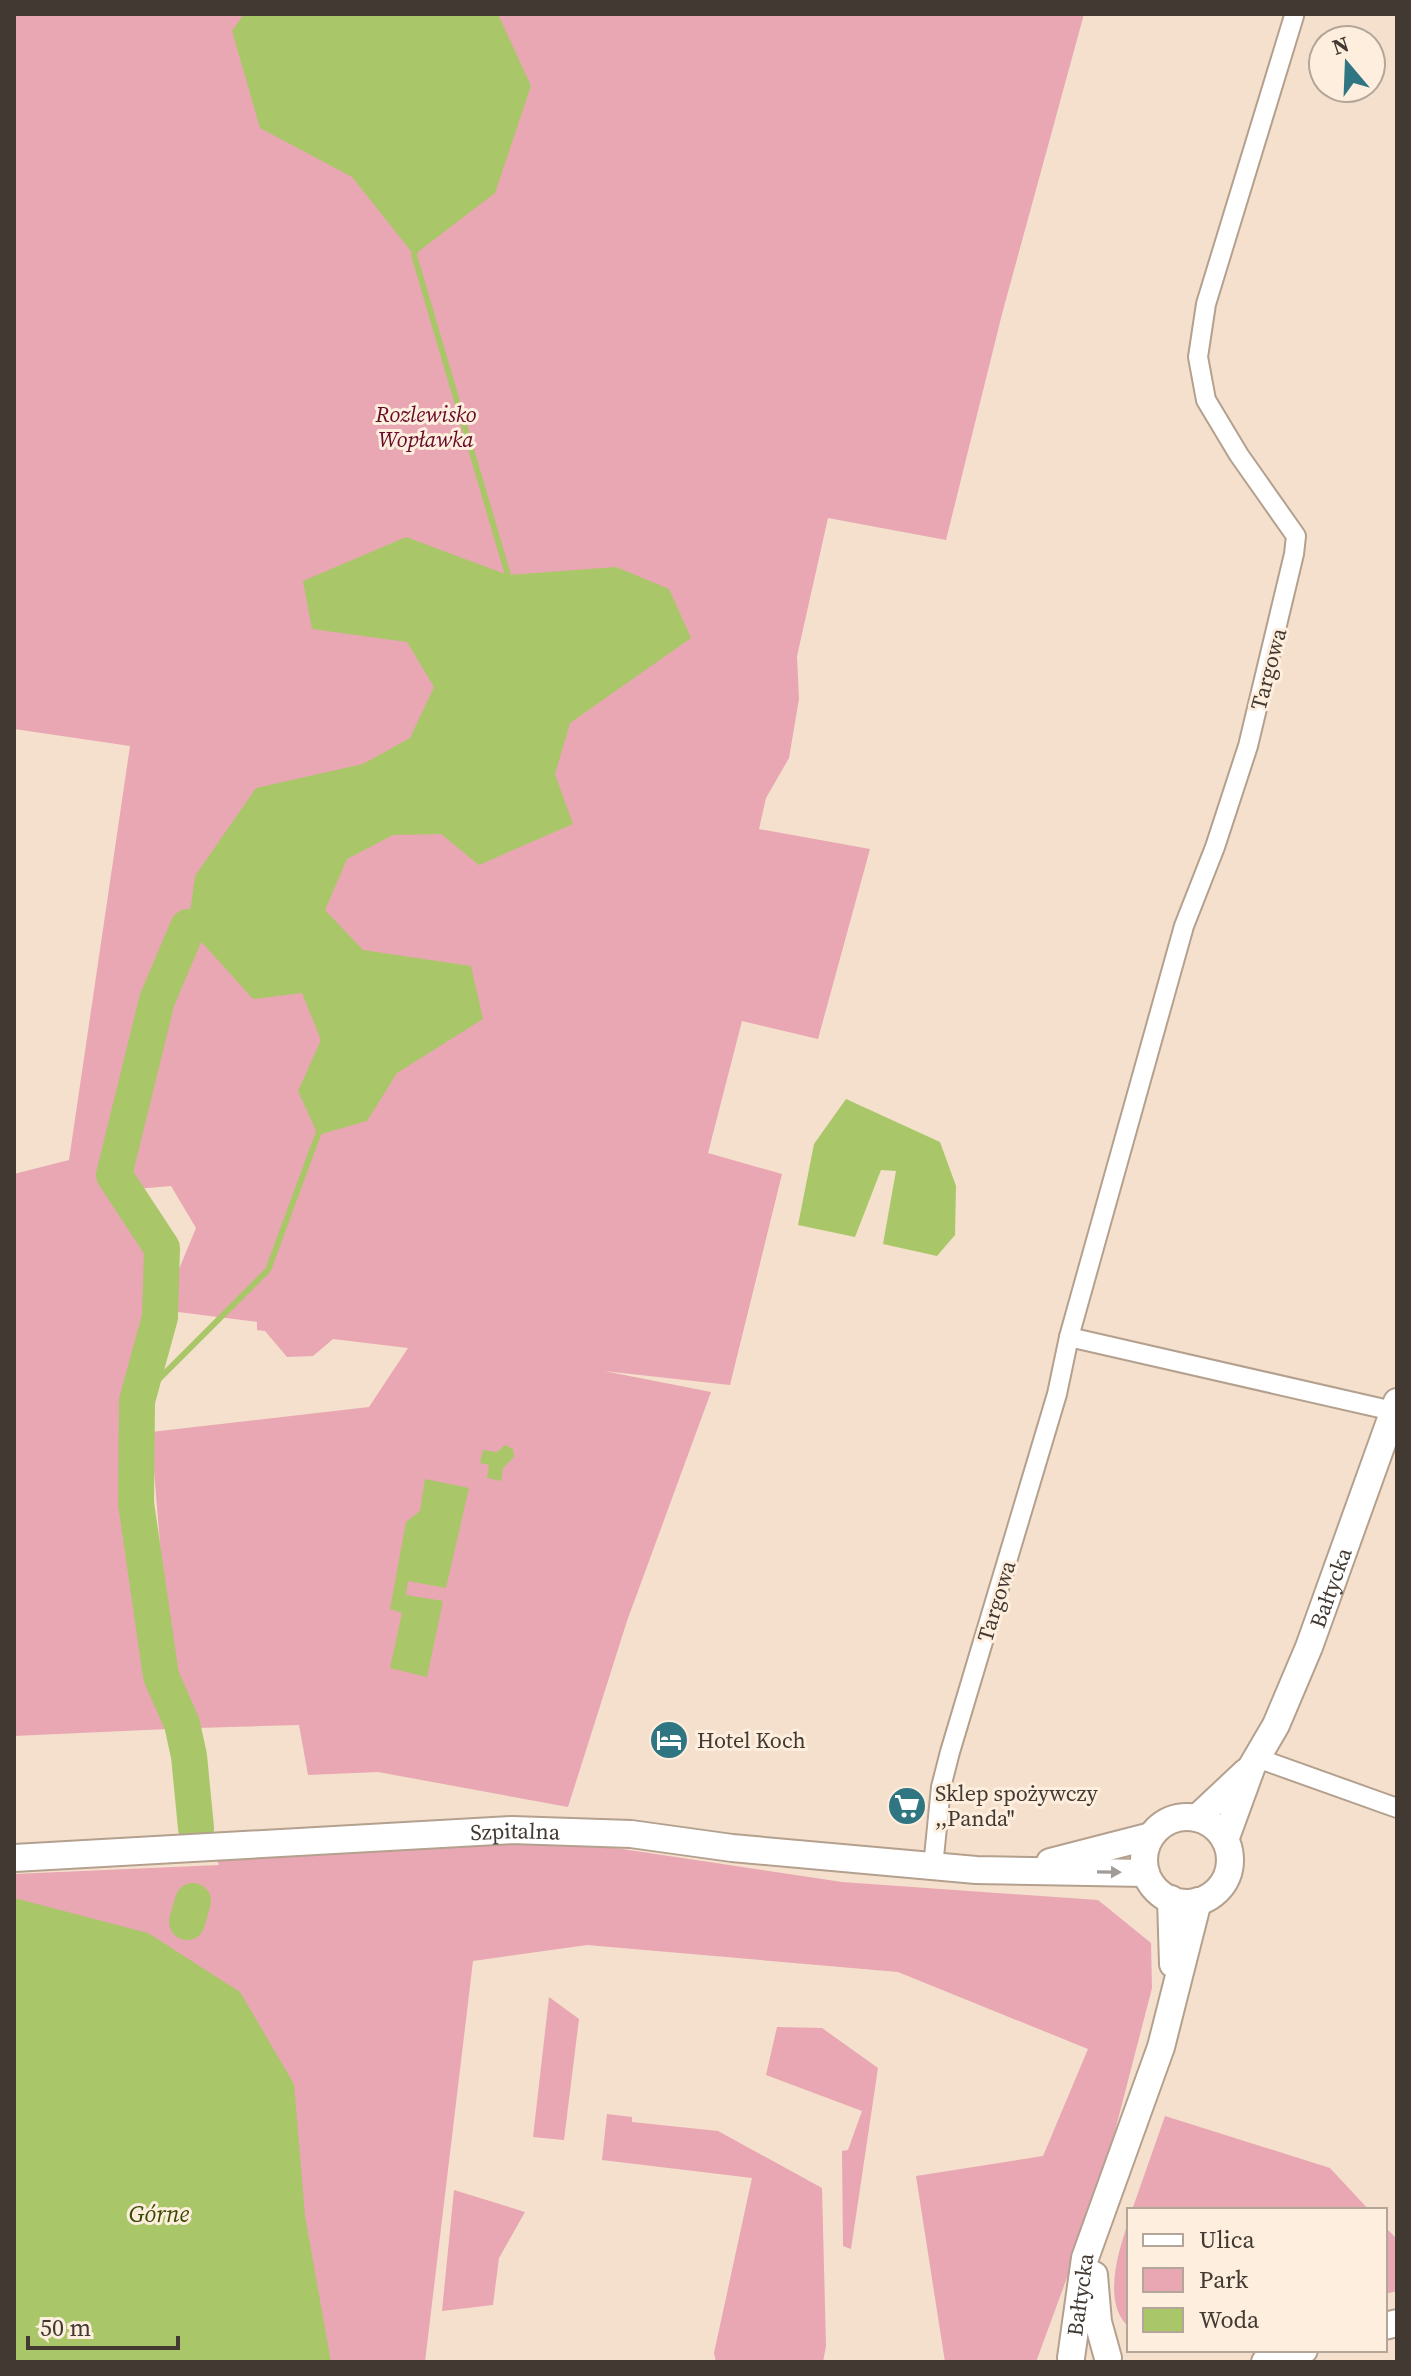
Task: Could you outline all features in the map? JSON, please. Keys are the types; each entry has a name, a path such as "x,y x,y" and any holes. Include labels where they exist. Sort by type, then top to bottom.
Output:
{"main road":[{"name":"Bałtycka","path":"1225,1840 1254,1762 1276,1725 1309,1647 1395,1407"},
{"name":"Bałtycka","path":"1197,1818 1254,1762"},
{"path":"1197,1818 1209,1823 1225,1840 1229,1852 1226,1877 1219,1888 1198,1901 1171,1899 1156,1889 1146,1873 1144,1854 1151,1836 1171,1820 1197,1818"},
{"name":"Szpitalna","path":"14,1858 512,1830 631,1834 933,1867 1146,1873"},
{"name":"Szpitalna","path":"1016,1870 1151,1836"},
{"name":"Bałtycka","path":"1171,1899 1174,1999"},
{"name":"Bałtycka","path":"1068,2360 1081,2278 1174,1999 1198,1901"},
{"name":"Bałtycka","path":"1097,2235 1094,2285 1111,2360"},
{"path":"1265,2362 1298,2352"},
{"path":"1068,2360 1084,2354 1111,2360"}],"street":[{"name":"Targowa","path":"933,1867 941,1787 950,1752 1057,1394 1069,1337 1184,926 1215,847 1248,746 1294,554 1296,536 1206,400 1198,357 1206,304 1294,16"},
{"path":"1069,1337 1395,1407"},
{"path":"1254,1762 1397,1808"}],"green space":[{"name":"Rozlewisko Wopławka","path":"14,14 1084,14 1002,314 946,540 828,518 797,656 799,699 789,758 766,798 759,829 870,849 818,1039 742,1021 708,1153 782,1174 730,1385 604,1371 711,1392 627,1621 568,1807 378,1772 308,1775 299,1725 196,1728 170,1669 151,1432 369,1407 408,1348 333,1339 313,1356 287,1357 265,1331 257,1330 257,1322 162,1310 196,1228 171,1186 124,1190 162,1248 160,1317 137,1401 136,1503 161,1676 182,1724 168,1729 14,1736 14,1174 69,1160 130,746 14,729"},
{"path":"455,1834 609,1847 842,1882 1098,1900 1151,1943 1152,1988 1101,2185 1036,2362 945,2362 916,2176 1043,2156 1088,2049 898,1972 587,1945 473,1961 425,2362 14,2362 14,1874 219,1865 215,1855"},
{"path":"549,1997 579,2019 564,2140 533,2137"},
{"path":"777,2027 822,2028 878,2068 851,2249 843,2246 842,2151 848,2150 862,2111 766,2075"},
{"path":"607,2114 632,2117 632,2122 718,2131 822,2188 826,2346 823,2362 716,2362 714,2353 752,2178 602,2160"},
{"path":"1165,2116 1330,2168 1367,2208 1133,2208"},
{"path":"454,2190 525,2212 499,2258 493,2305 442,2311"},
{"path":"1127,2226 1127,2324 1116,2304 1114,2290"},
{"path":"1387,2229 1397,2239 1397,2291 1387,2294"}],"water":[{"path":"244,14 498,14 531,86 495,193 414,255 352,177 260,128 232,31"},
{"path":"406,537 508,575 616,567 669,589 691,638 570,723 555,774 573,824 479,865 441,834 393,835 347,859 325,910 363,950 471,966 483,1019 397,1073 367,1121 318,1135 298,1091 321,1040 302,993 253,999 188,927 195,876 256,788 363,764 410,738 434,687 407,642 312,629 303,581"},
{"path":"846,1099 940,1142 956,1186 955,1235 937,1256 883,1244 896,1171 881,1170 855,1237 798,1225 814,1144"},
{"path":"505,1445 513,1449 514,1457 503,1468 501,1481 487,1478 489,1465 480,1463 483,1450 497,1452"},
{"path":"425,1479 469,1488 446,1588 408,1581 406,1595 443,1601 427,1677 390,1668 402,1613 390,1609 406,1522 420,1511"},
{"name":"Górne","path":"14,1898 148,1933 240,1992 294,2084 305,2216 331,2362 14,2362"}],"waterway":[{"path":"416,249 414,255 508,575 506,580"},
{"path":"188,927 157,1000 114,1175 162,1248 160,1317 137,1401 136,1503 161,1676 182,1724 189,1756 196,1828"},
{"path":"137,1401 268,1270 320,1129"},
{"path":"187,1922 193,1901"}],"place":[{"name":"Hotel Koch","path":"669,1740"},
{"name":"Sklep spożywczy ,,Panda\"","path":"907,1806"}]}
